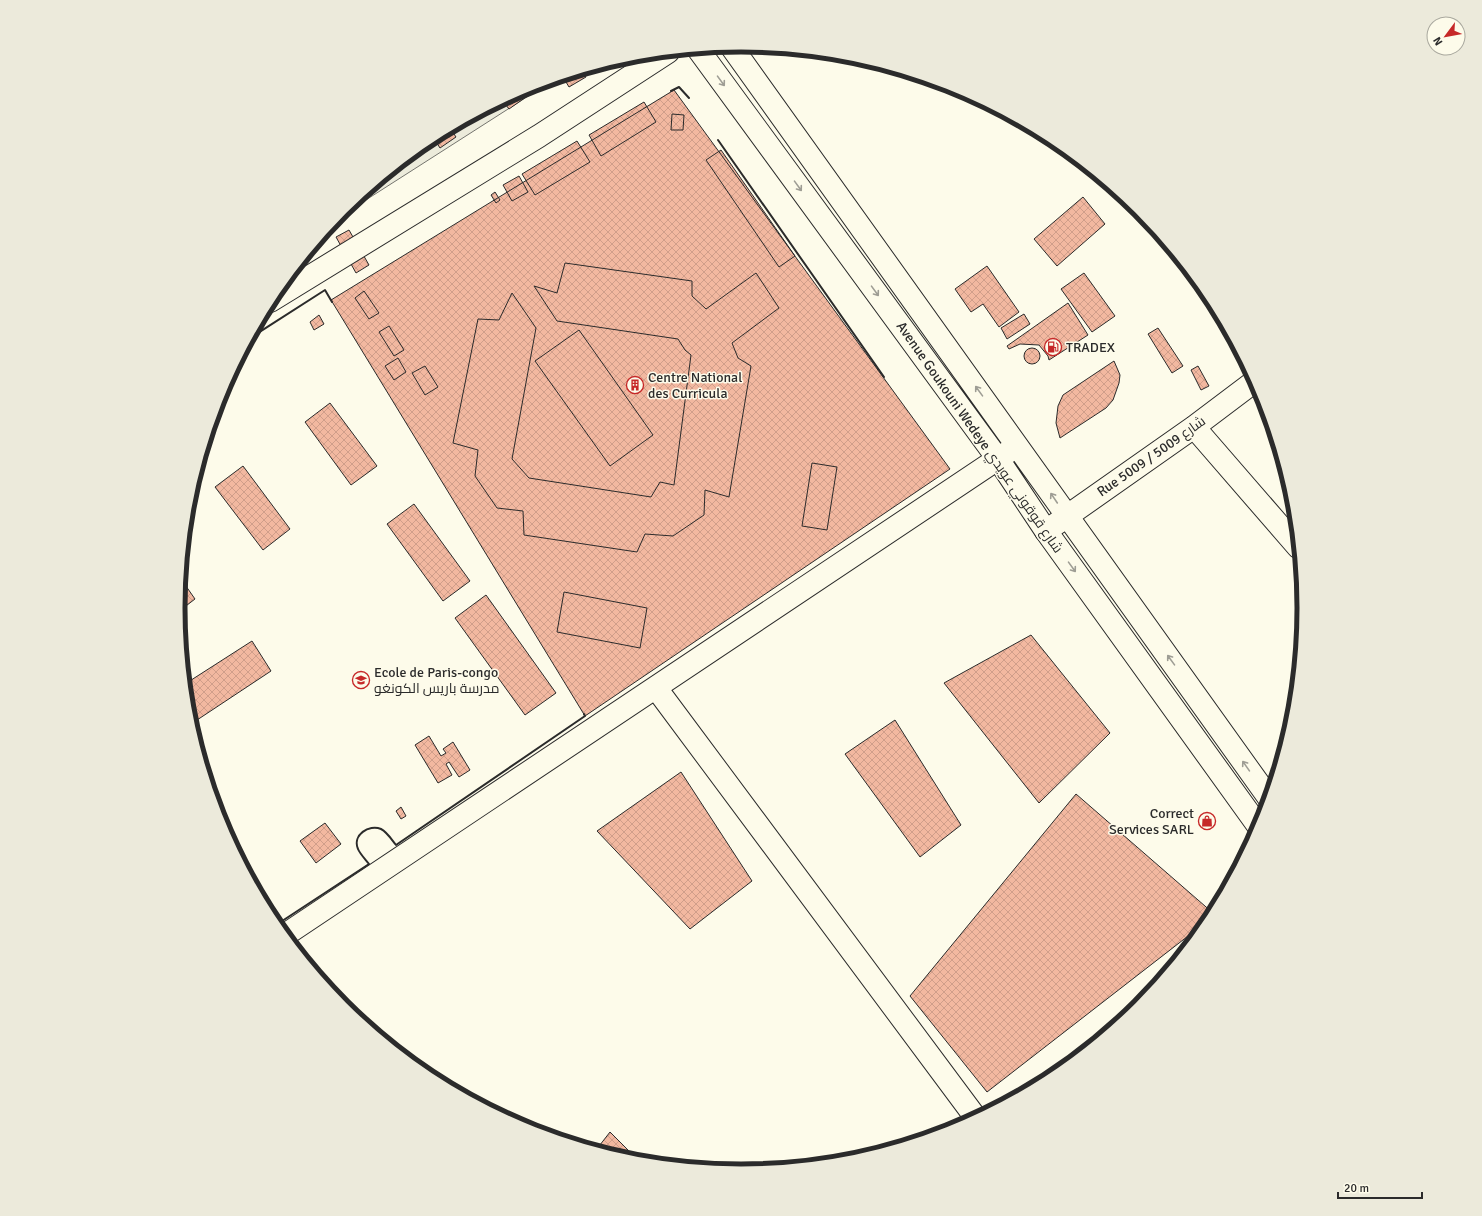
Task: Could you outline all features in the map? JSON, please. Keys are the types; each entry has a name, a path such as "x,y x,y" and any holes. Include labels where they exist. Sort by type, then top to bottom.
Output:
{"street":[{"name":"Avenue Goukouni Wedeye شارع قوقوني عويدي","path":"735,52 1018,445 1066,516 1265,793"},
{"name":"Avenue Goukouni Wedeye شارع قوقوني عويدي","path":"701,53 998,459 1046,531 1255,821"},
{"path":"284,293 539,136 658,59"},
{"name":"Rue 5009 / شارع 5009","path":"1046,531 1194,427 1250,384"},
{"path":"1194,427 1293,541"},
{"path":"290,932 1018,445"},
{"path":"656,688 973,1114"}],"shaded area":[{"path":"536,91 359,204 374,190 403,167 463,126 495,109"}],"building":[{"path":"585,75 586,77 569,87 565,81"},
{"name":"Centre National des Curricula","path":"674,90 950,469 585,716 331,300"},
{"path":"533,92 509,109 505,104"},
{"path":"644,102 656,122 601,156 589,135"},
{"path":"672,114 684,115 683,130 671,130"},
{"path":"453,132 456,137 440,148 437,143"},
{"path":"577,141 590,162 535,195 522,174"},
{"path":"721,150 795,256 779,267 706,160"},
{"path":"519,176 528,192 512,201 503,185"},
{"path":"495,192 500,200 496,203 491,195"},
{"path":"1083,197 1105,224 1057,266 1034,239"},
{"path":"349,230 369,265 356,273 336,237"},
{"path":"565,263 692,281 692,296 706,309 756,273 779,308 732,343 738,358 751,366 729,497 705,490 704,515 673,536 645,534 637,552 524,535 523,511 497,508 475,476 478,450 453,443 478,319 499,320 512,293 536,328 512,459 529,478 651,497 660,482 674,485 691,355 685,350 678,339 557,321 534,286 557,293"},
{"path":"987,266 1019,312 999,327 983,304 971,312 955,289"},
{"path":"1084,273 1115,316 1092,332 1061,289"},
{"path":"364,291 379,313 369,319 355,298"},
{"path":"1068,303 1088,335 1049,360 1048,356 1039,345 1020,344 1009,349 1007,346"},
{"path":"1024,314 1030,324 1007,339 1001,328"},
{"path":"319,315 324,324 314,330 310,322"},
{"path":"389,326 404,350 394,356 379,332"},
{"path":"1158,328 1183,366 1172,373 1148,334"},
{"path":"579,330 653,435 610,466 535,361"},
{"path":"1029,348 1035,348 1040,353 1038,362 1035,364 1029,364 1024,359 1024,353"},
{"path":"398,358 406,372 394,380 385,366"},
{"path":"1114,361 1120,375 1113,400 1106,408 1060,438 1056,423 1058,406 1063,395"},
{"path":"425,366 438,387 425,395 412,373"},
{"path":"1198,366 1209,386 1201,390 1191,370"},
{"path":"330,403 377,466 351,485 305,422"},
{"path":"812,463 837,467 827,530 802,526"},
{"path":"243,466 290,529 263,550 215,487"},
{"path":"414,504 470,581 443,601 387,524"},
{"path":"186,586 195,599 185,607"},
{"path":"564,592 647,608 640,648 557,632"},
{"path":"486,595 556,693 525,715 455,618"},
{"path":"1031,635 1110,733 1039,803 944,683"},
{"path":"252,641 271,671 197,720 190,681"},
{"path":"895,720 961,825 920,857 845,754"},
{"path":"429,736 441,756 446,753 443,749 453,742 470,770 459,777 449,762 446,764 452,775 438,783 415,745"},
{"path":"681,772 752,881 690,929 597,831"},
{"path":"1076,794 1208,909 1191,934 987,1092 910,996"},
{"path":"401,807 406,816 401,819 396,811"},
{"path":"325,823 341,844 316,863 300,841"},
{"path":"254,878 279,915 278,916"},
{"path":"610,1132 630,1152 599,1146"}],"wall":[{"path":"671,91 679,87 689,98"},
{"path":"718,140 884,377"},
{"path":"257,333 325,290 332,302"},
{"path":"282,921 369,864 359,851 357,844 359,835 367,829 376,828 383,830 396,845 585,716 584,714"}],"place":[{"name":"TRADEX","path":"1053,347"},
{"name":"Centre National des Curricula","path":"635,385"},
{"name":"Ecole de Paris-congo مدرسة باريس الكونغو","path":"361,680"},
{"name":"Correct Services SARL","path":"1207,821"}]}
